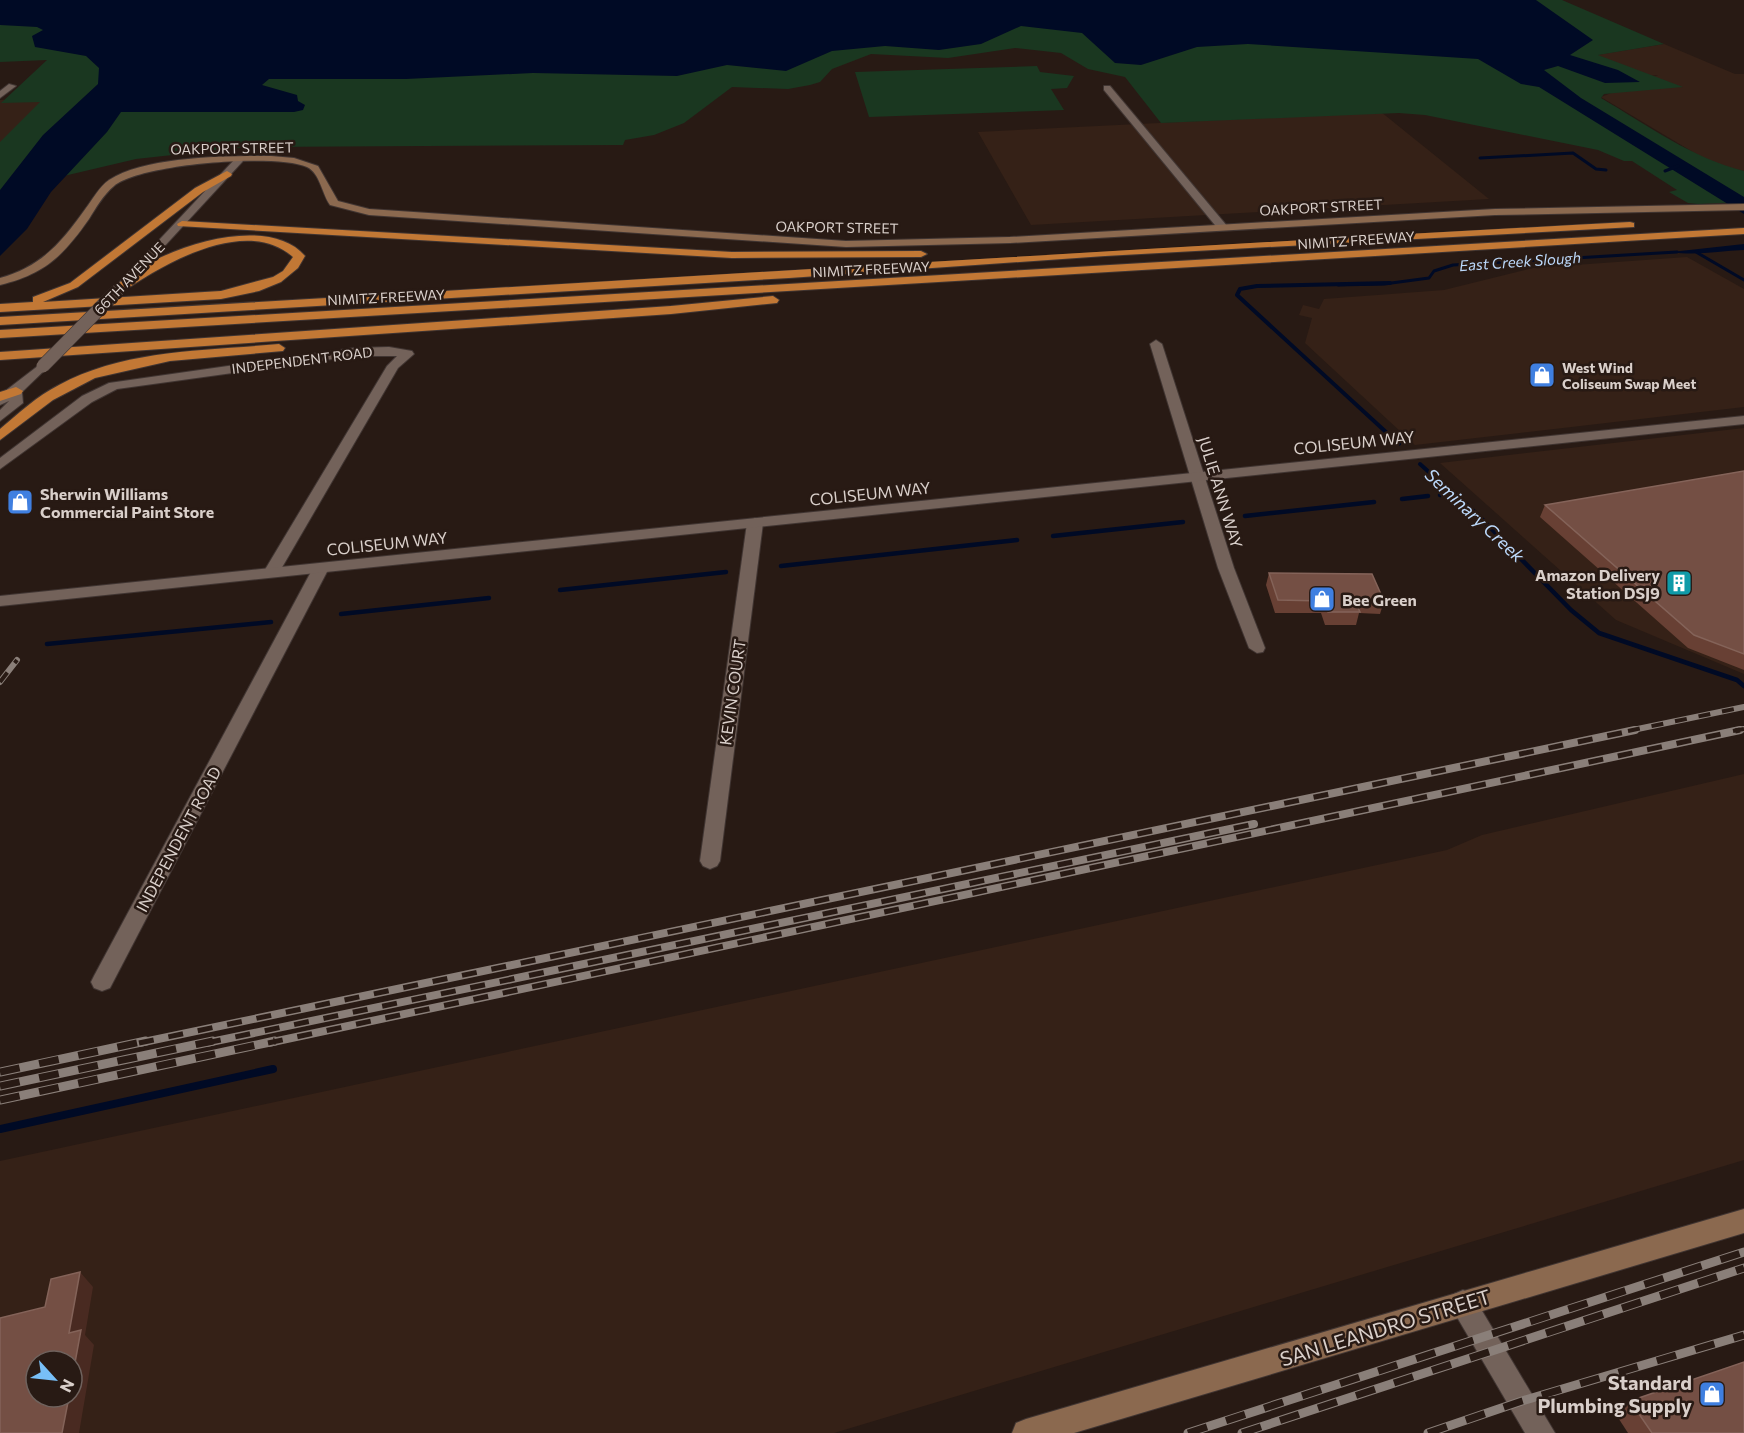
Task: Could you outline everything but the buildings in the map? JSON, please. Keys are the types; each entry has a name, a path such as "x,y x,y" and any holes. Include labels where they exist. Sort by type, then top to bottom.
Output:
{"highway":[{"path":"0,307 40,299 74,285 199,190 227,174"},
{"name":"NIMITZ FREEWAY","path":"0,334 917,282 1740,222"},
{"path":"182,224 732,255 831,256 1046,251 1106,253"},
{"name":"NIMITZ FREEWAY","path":"0,321 766,276 1106,253 1639,225"},
{"path":"0,307 221,295 246,290 287,274 297,264 299,256 292,246 278,241 260,239 224,241 186,251 165,260 117,291"},
{"path":"4,356 474,324 873,291 917,282"},
{"path":"0,436 45,398 66,386 111,370 154,362 474,324"}],"main road":[{"name":"OAKPORT STREET","path":"0,282 21,276 49,262 106,188 125,175 175,163 288,161 310,165 321,174 334,203 362,212 842,244 945,243 1505,212 1744,207"},
{"name":"SAN LEANDRO STREET","path":"1026,1433 1744,1221"}],"street":[{"path":"0,95 12,86"},
{"path":"1107,88 1223,228"},
{"name":"66TH AVENUE","path":"0,399 16,391 43,366 182,224 238,161"},
{"name":"JULIE ANN WAY","path":"1156,344 1226,568 1257,648"},
{"name":"INDEPENDENT ROAD","path":"0,465 87,399 114,386 362,351 408,354 393,366 271,573"},
{"name":"66TH AVENUE","path":"0,417 18,400 16,391"},
{"name":"COLISEUM WAY","path":"0,601 1744,420"},
{"name":"KEVIN COURT","path":"710,861 755,523"},
{"name":"INDEPENDENT ROAD","path":"102,982 321,568"},
{"path":"1463,1304 1541,1433"}],"shaded area":[{"path":"1664,44 1735,74 1744,74 1744,171 1718,165 1698,155 1601,97 1658,75 1649,76 1597,55"},
{"path":"54,98 0,146 0,100"},
{"path":"1381,112 1489,199 1031,225 978,132"},
{"name":"West Wind Coliseum Swap Meet","path":"1687,257 1744,289 1744,407 1415,445 1305,343 1312,318 1299,315 1303,305 1319,309 1324,299 1444,290 1533,268"},
{"name":"Amazon Delivery Station DSJ9","path":"1744,428 1744,674 1616,620 1440,463"},
{"path":"1744,774 1744,1160 834,1433 0,1433 0,1161 1447,850 1482,835"}],"green space":[{"path":"0,0 1562,0 1664,44 1598,55 1683,87 1604,94 1601,98 1688,149 1744,171 1744,202 1688,203 1669,192 1677,190 1632,161 1624,161 1598,150 1425,115 1399,113 1161,123 1125,77 1088,69 1061,53 1015,48 948,58 871,54 832,69 820,82 810,85 788,89 732,87 684,123 654,135 625,140 623,145 245,147 136,159 0,191 0,142 40,102 1,103 47,60 0,62"},
{"path":"1037,66 1040,72 1074,76 1067,88 1051,89 1064,110 869,117 855,72"}],"water":[{"path":"0,0 1536,0 1593,40 1570,55 1618,70 1640,82 1605,83 1558,66 1544,70 1581,98 1744,197 1744,214 1539,87 1521,84 1478,59 1248,44 1197,47 1141,65 1115,63 1082,33 1021,26 981,44 939,50 885,46 832,51 786,71 727,65 677,76 533,73 406,79 269,79 262,85 297,95 298,101 305,105 303,110 294,112 121,112 107,132 51,192 27,229 0,256 0,190 43,135 98,84 99,68 86,56 35,47 32,36 43,30 37,27 0,25"},
{"path":"1744,244 1744,250 1671,252"}],"waterway":[{"path":"1480,158 1573,153 1596,169 1606,170"},
{"path":"1665,171 1678,166"},
{"name":"East Creek Slough","path":"1338,285 1384,284 1429,278 1434,271 1453,265 1677,252"},
{"path":"1696,252 1744,280"},
{"name":"Seminary Creek","path":"1390,283 1257,286 1240,289 1237,295 1399,444"},
{"name":"Seminary Creek","path":"1420,464 1441,483"},
{"name":"Seminary Creek","path":"1440,481 1452,492"},
{"path":"1440,495 1452,492"},
{"name":"Seminary Creek","path":"1452,492 1480,517 1571,610 1599,633 1737,680 1744,686"},
{"path":"1402,499 1428,496"},
{"path":"1245,516 1374,502"},
{"path":"1053,536 1183,522"},
{"path":"781,566 1017,540"},
{"path":"560,590 726,572"},
{"path":"341,614 489,598"},
{"path":"47,644 271,622"},
{"path":"0,1129 273,1069"}],"railway":[{"path":"0,682 17,660"},
{"path":"1628,731 1744,707"},
{"path":"1733,731 1744,729"},
{"path":"139,1043 1635,730"},
{"path":"268,1043 1740,730"},
{"path":"206,1043 1254,824"},
{"path":"0,1072 146,1041"},
{"path":"0,1086 213,1041"},
{"path":"0,1100 275,1041"},
{"path":"1188,1433 1744,1252"},
{"path":"1242,1433 1744,1268"},
{"path":"1428,1433 1522,1401 1744,1335"}],"place":[{"name":"West Wind Coliseum Swap Meet","path":"1542,375"},
{"name":"Sherwin Williams Commercial Paint Store","path":"20,502"},
{"name":"Amazon Delivery Station DSJ9","path":"1679,583"},
{"name":"Bee Green","path":"1322,599"},
{"name":"Standard Plumbing Supply","path":"1712,1394"}]}
